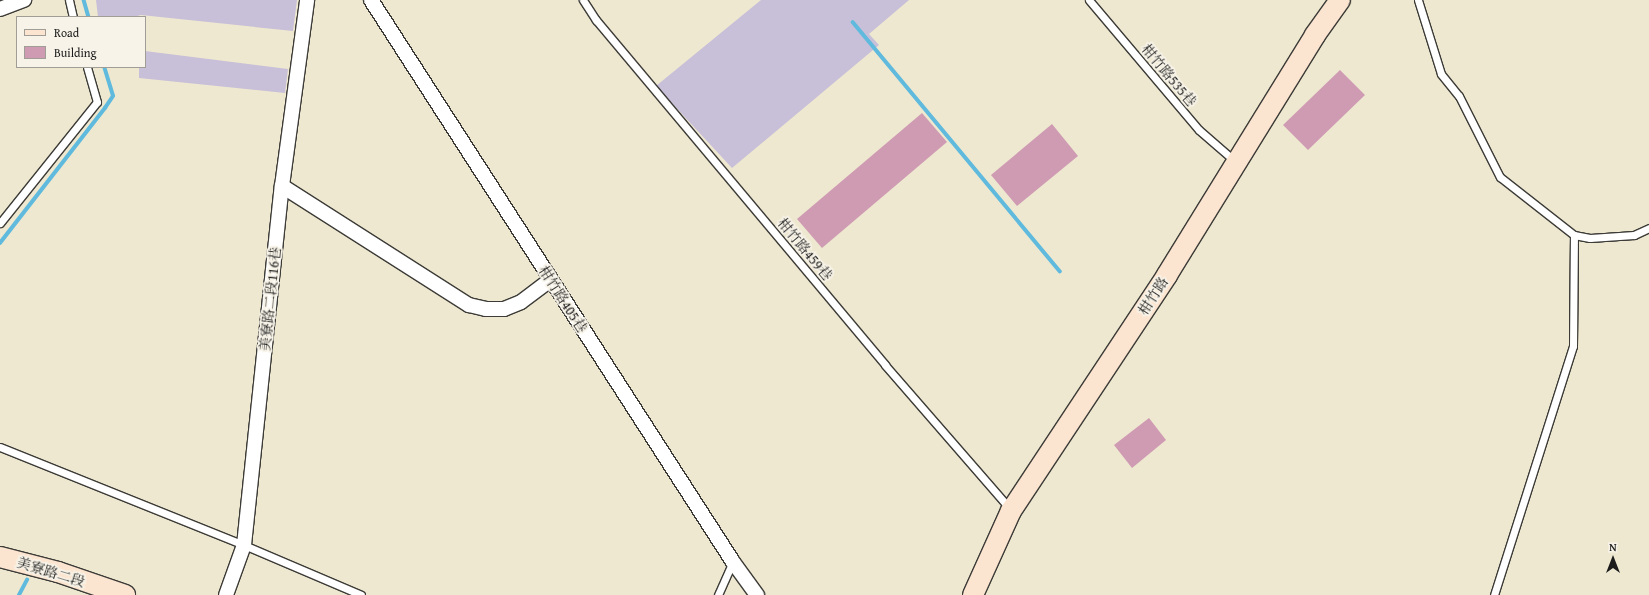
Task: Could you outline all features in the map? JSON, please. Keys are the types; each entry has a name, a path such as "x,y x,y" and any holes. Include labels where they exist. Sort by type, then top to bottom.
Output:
{"street":[{"path":"0,9 24,0"},
{"name":"美寮路二段116巷","path":"226,595 244,545 282,186 307,0"},
{"name":"柑竹路405巷","path":"371,0 733,562 758,595"},
{"name":"柑竹路","path":"973,595 1011,511 1167,275 1315,35 1340,0"},
{"path":"282,186 469,305 486,309 504,309 521,302 550,280"},
{"name":"美寮路二段","path":"0,557 58,572 125,595"}],"lane":[{"path":"69,0 74,16"},
{"name":"柑竹路459巷","path":"583,0 596,20 885,365 1011,511"},
{"name":"柑竹路535巷","path":"1088,0 1199,130 1236,162"},
{"path":"1418,0 1441,74 1459,96 1500,177 1574,235 1590,238 1634,235 1649,228"},
{"path":"0,223 97,102 87,68"},
{"path":"1494,595 1573,346 1574,235"},
{"path":"0,447 244,545 361,595"},
{"path":"718,595 733,562"}],"shaded area":[{"path":"96,0 297,0 293,31 141,15 98,16"},
{"path":"761,0 909,0 869,34 879,45 732,168 656,86"},
{"path":"146,51 288,69 285,93 139,78 139,68 146,68"}],"building":[{"path":"1340,70 1365,95 1308,150 1283,125"},
{"path":"922,113 947,142 822,248 797,219"},
{"path":"1052,124 1078,156 1017,206 991,175"},
{"path":"1149,418 1166,440 1132,468 1114,445"}],"waterway":[{"path":"84,0 89,16"},
{"path":"853,22 1060,271"},
{"path":"0,243 113,96 104,68"},
{"path":"19,595 27,580"}]}
